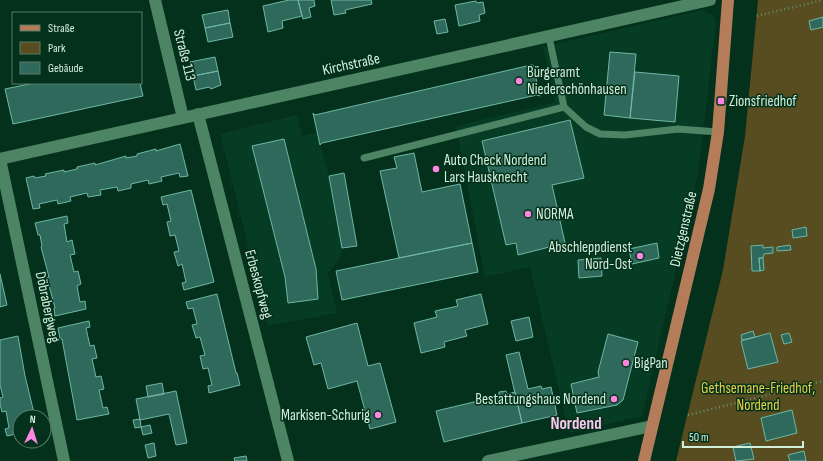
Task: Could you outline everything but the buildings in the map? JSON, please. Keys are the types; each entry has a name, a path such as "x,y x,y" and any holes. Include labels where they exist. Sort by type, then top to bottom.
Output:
{"main road":[{"name":"Dietzgenstraße","path":"644,461 704,214 718,132 728,0"}],"street":[{"name":"Straße 113","path":"155,0 183,118"},
{"name":"Kirchstraße","path":"0,159 710,0"},
{"name":"Erbeskopfweg","path":"198,114 288,461"},
{"name":"Döbrabergweg","path":"0,159 64,461"},
{"path":"488,461 652,426"}],"lane":[{"path":"549,37 564,107 586,127 600,134 625,135 678,129 718,132"},
{"path":"364,158 564,107"}],"path":[{"path":"757,16 823,0"},
{"path":"688,415 823,381"}],"shaded area":[{"path":"702,10 713,15 716,22 698,175 642,416 569,433 530,267 485,277 456,126 555,102 543,47"},
{"path":"297,115 302,136 317,132 329,176 342,248 340,257 328,273 337,313 268,326 220,134"}],"green space":[{"name":"Gethsemane-Friedhof, Nordend","path":"758,0 823,0 823,461 676,461 723,270 745,136"}],"place":[{"name":"Bürgeramt Niederschönhausen","path":"519,81"},
{"name":"Zionsfriedhof","path":"721,101"},
{"name":"Auto Check Nordend Lars Hausknecht","path":"436,169"},
{"name":"NORMA","path":"528,214"},
{"name":"Abschleppdienst Nord-Ost","path":"640,256"},
{"name":"BigPan","path":"626,363"},
{"name":"Bestattungshaus Nordend","path":"614,399"},
{"name":"Markisen-Schurig","path":"378,415"}],"district":[{"name":"Nordend","path":"576,423"}]}
